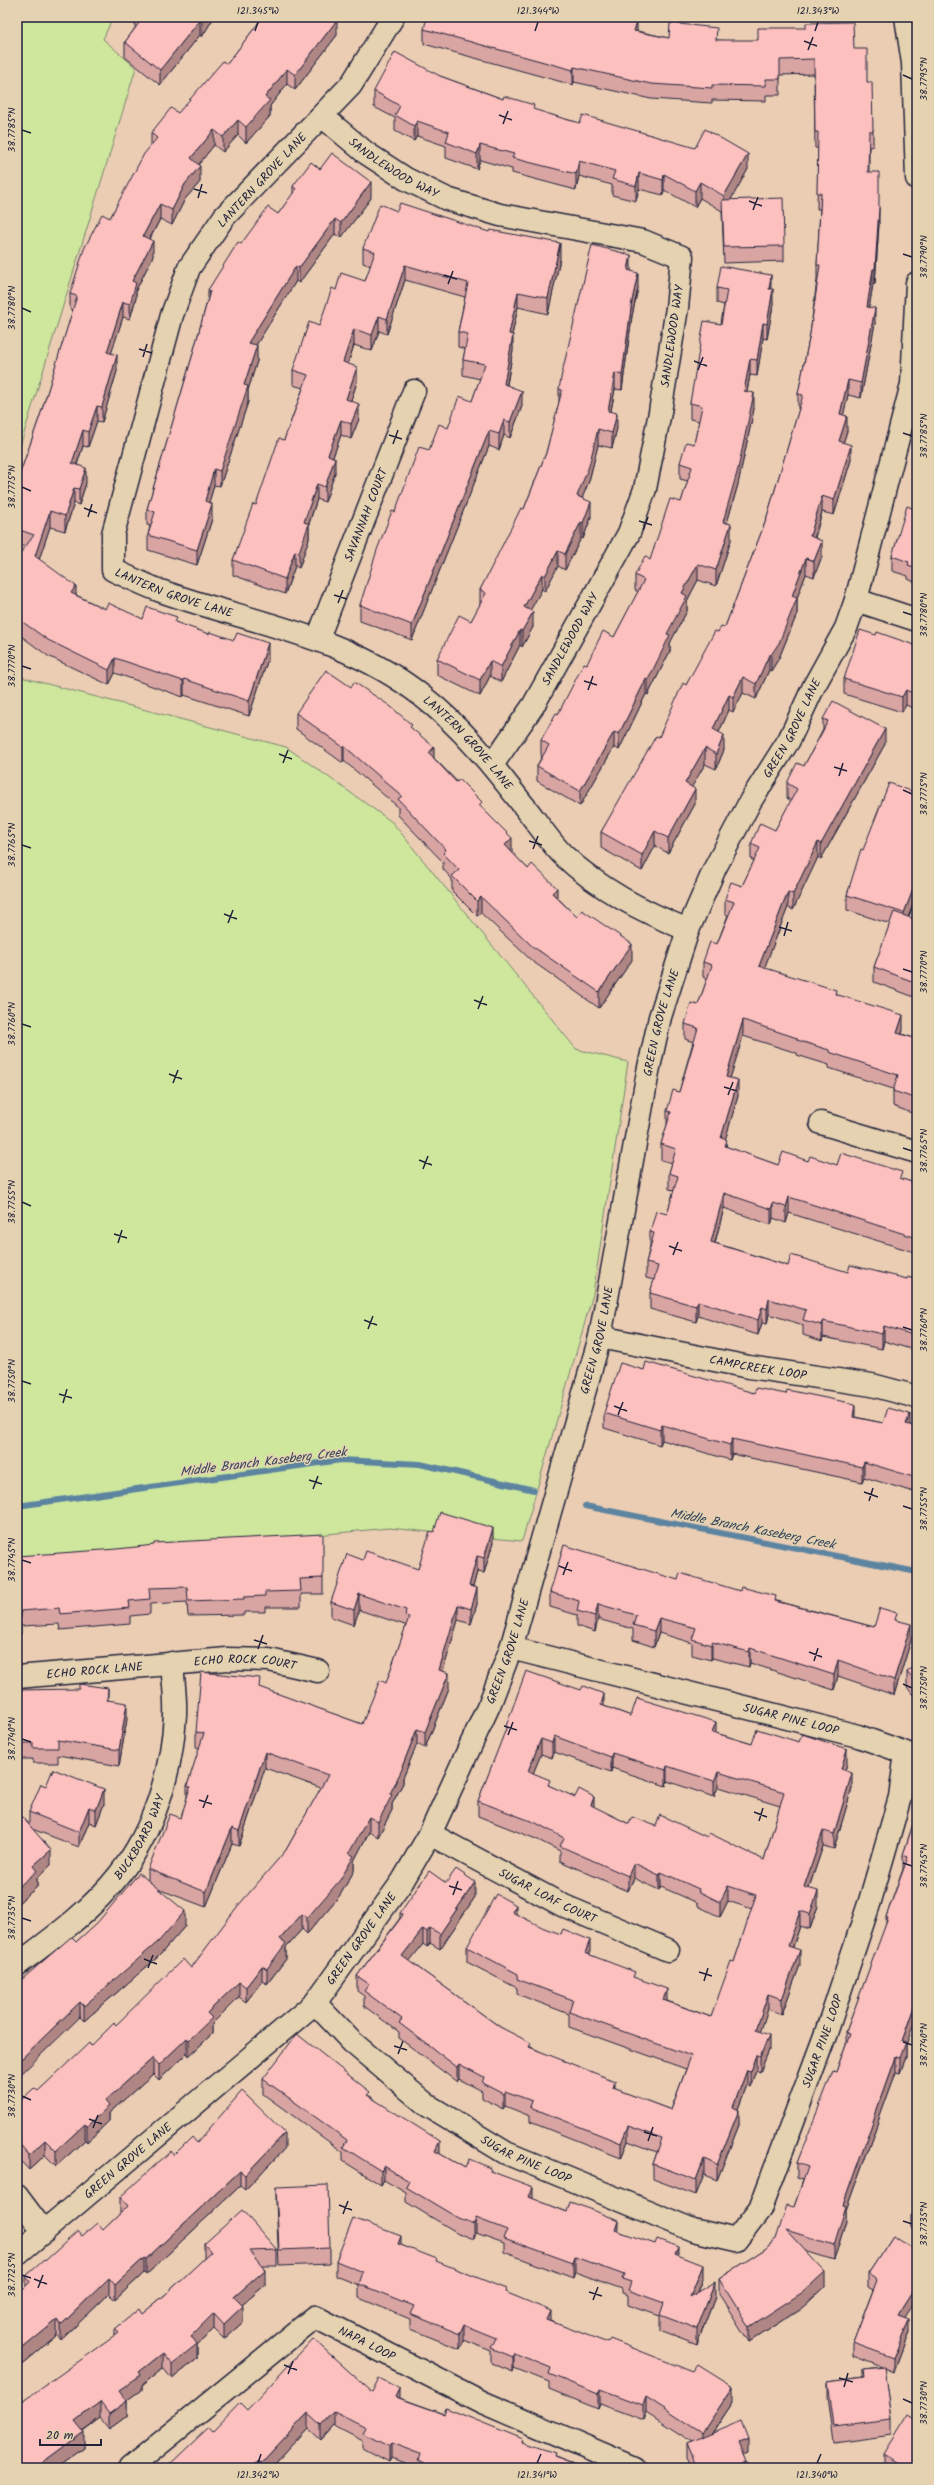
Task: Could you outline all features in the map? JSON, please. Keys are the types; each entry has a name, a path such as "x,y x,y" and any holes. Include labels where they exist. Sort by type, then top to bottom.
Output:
{"street":[{"name":"LANTERN GROVE LANE","path":"393,17 351,85 224,217 189,268 172,315 113,534 113,570 158,590 318,638 376,665 422,696 460,730 492,765 562,854 599,884 646,912 688,930"},
{"path":"906,17 913,63 917,178"},
{"name":"SANDLEWOOD WAY","path":"322,116 366,153 406,179 447,200 500,215 643,241 682,257 677,308 660,412 645,489 629,533 533,706 492,765"},
{"name":"GREEN GROVE LANE","path":"17,2254 315,2003 402,1882 430,1834 490,1703 511,1648 600,1337 648,1072 660,1017 688,930 719,861 752,800 789,740 814,686 846,628 856,600 915,385 917,282"},
{"name":"SAVANNAH COURT","path":"318,638 414,391"},
{"path":"856,600 917,620"},
{"path":"822,1123 917,1152"},
{"name":"CAMPCREEK LOOP","path":"600,1337 749,1367 872,1386 917,1397"},
{"name":"SUGAR PINE LOOP","path":"315,2003 352,2042 427,2105 506,2153 693,2230 736,2240 760,2209 826,2033 870,1901 900,1797 906,1753 858,1736 511,1648"},
{"name":"ECHO ROCK COURT","path":"172,1663 227,1658 269,1660 318,1671"},
{"name":"ECHO ROCK LANE","path":"17,1677 172,1663"},
{"name":"BUCKBOARD WAY","path":"17,1965 86,1910 119,1875 142,1839 158,1801 170,1757 175,1714 172,1663"},
{"name":"SUGAR LOAF COURT","path":"430,1834 564,1906 668,1950"},
{"path":"17,2196 44,2232"},
{"name":"NAPA LOOP","path":"130,2468 315,2317 482,2402 635,2468"}],"green space":[{"path":"17,17 113,17 103,39 136,68 17,456"},
{"path":"17,676 286,747 392,822 576,1049 628,1062 593,1294 522,1541 389,1528 17,1564"}],"building":[{"path":"140,17 205,17 202,21 200,20 160,70 125,42 142,19"},
{"path":"263,17 333,17 337,20 295,75 287,69 265,97 270,100 246,127 238,120 223,137 214,130 191,158 200,166 185,184 172,210 160,204 143,236 153,241 132,281 136,283 130,304 123,302 107,352 117,355 102,407 97,406 88,432 83,430 72,463 86,468 79,489 74,488 65,516 50,511 35,556 76,586 71,593 105,609 108,603 143,619 147,607 177,617 175,622 209,634 210,632 234,640 237,633 268,643 249,701 115,658 109,670 48,640 17,618 17,558 34,535 17,529 17,478 18,479 40,416 77,296 70,294 84,249 102,214 110,218 144,154 157,138 151,133 171,108 178,113 223,61 227,64"},
{"path":"427,17 621,17 637,21 634,31 669,38 670,23 717,28 716,40 758,40 758,28 806,28 806,23 853,22 854,49 867,49 867,82 872,82 873,131 869,131 868,172 879,172 879,208 875,269 873,269 867,307 875,308 861,383 848,380 840,414 847,416 839,441 851,445 834,500 822,496 810,536 822,541 814,561 806,558 792,596 797,598 779,643 771,655 769,655 756,684 743,677 733,697 729,695 713,729 724,735 716,754 705,748 685,783 695,789 668,838 655,831 642,855 601,832 656,736 659,737 683,683 686,685 715,631 718,632 721,626 725,627 766,520 803,395 798,394 810,334 820,265 817,265 821,193 817,193 818,132 815,132 814,59 780,60 780,79 766,79 766,86 712,85 712,88 651,84 574,67 573,70 424,29"},
{"path":"395,52 440,76 503,99 504,96 534,105 533,109 565,119 580,123 583,115 695,148 705,129 748,154 724,196 700,182 695,191 664,174 663,180 639,173 636,186 612,179 615,171 579,161 576,174 512,158 514,154 480,145 477,154 446,142 449,132 417,121 414,126 395,115 400,106 374,91"},
{"path":"332,153 371,182 341,223 335,219 299,268 296,266 248,343 257,345 244,385 248,386 220,471 214,469 205,501 212,504 197,550 148,535 155,512 147,509 192,357 210,291 208,290 238,242 241,244 268,207 278,214 296,189 293,186 311,162 320,169"},
{"path":"783,198 784,246 724,247 722,200"},
{"path":"400,203 489,232 490,230 560,243 548,298 518,292 509,334 513,335 504,384 522,391 510,422 504,420 499,434 489,431 412,625 360,605 377,550 392,511 395,512 419,447 429,450 439,424 448,428 459,396 472,401 485,364 463,360 468,334 458,332 468,283 405,265 387,319 379,316 372,335 354,329 343,362 357,367 346,399 359,404 351,424 341,420 328,455 335,458 325,487 317,484 304,522 309,524 299,552 295,551 285,579 233,560 253,504 256,505 279,438 284,440 308,375 293,370 309,322 319,326 332,288 336,290 341,273 365,281 375,252 363,248 380,204 397,211"},
{"path":"592,245 631,255 628,270 638,273 632,301 622,375 615,373 608,411 617,413 612,433 598,429 589,466 577,496 591,502 583,523 581,522 565,554 558,551 545,576 542,574 524,607 533,612 522,631 520,630 501,667 490,661 480,680 437,659 459,615 471,621 486,593 480,590 521,508 524,509 546,453 562,390 559,389 562,373"},
{"path":"721,266 771,275 769,289 773,289 767,324 763,323 757,360 750,359 744,391 754,393 738,469 723,522 731,524 716,570 698,564 682,593 687,596 667,634 670,635 648,680 646,679 619,734 614,732 580,791 537,766 549,745 541,740 556,713 558,714 584,663 587,664 603,631 614,637 644,580 635,575 645,556 650,560 670,499 681,502 692,467 680,463 686,442 694,444 702,406 690,403 704,321 721,324 727,290 717,288"},
{"path":"907,506 917,510 917,568 908,565 909,562 892,556"},
{"path":"860,630 876,635 877,632 917,646 917,695 906,690 902,697 844,679"},
{"path":"326,670 351,687 354,682 390,706 412,725 410,727 434,747 429,753 456,782 460,780 482,802 479,805 512,838 505,845 528,869 532,864 557,888 552,893 577,917 582,910 632,944 599,992 532,946 481,897 477,901 452,876 459,870 443,853 446,850 398,799 402,796 344,746 343,747 296,713"},
{"path":"833,701 885,729 821,844 818,842 793,894 788,892 759,966 836,990 835,994 903,1015 897,1033 917,1039 917,1099 893,1091 898,1075 829,1052 829,1050 797,1040 797,1038 743,1020 726,1077 738,1080 721,1138 727,1140 725,1146 778,1165 783,1152 808,1161 810,1156 837,1165 841,1153 902,1172 900,1178 917,1184 917,1238 789,1197 786,1207 773,1203 771,1209 724,1193 711,1242 788,1266 791,1255 848,1272 850,1265 907,1279 908,1277 917,1280 917,1336 884,1326 882,1334 823,1321 822,1325 803,1320 806,1310 769,1299 767,1309 762,1307 758,1320 698,1301 696,1306 650,1293 658,1266 646,1263 654,1233 650,1232 656,1211 667,1214 678,1176 669,1173 676,1149 661,1144 671,1112 667,1111 673,1090 679,1092 698,1028 685,1024 691,1003 698,1005 712,965 703,962 710,942 717,944 734,902 725,899 731,882 742,886 760,848 751,844 760,823 775,830 797,789 787,783 797,763 804,766 828,721 823,719"},
{"path":"889,783 917,793 917,879 904,913 847,895 861,849 863,850"},
{"path":"894,912 917,920 917,983 874,967"},
{"path":"646,1362 754,1393 756,1388 786,1394 787,1390 855,1404 853,1417 883,1423 888,1408 910,1414 906,1424 917,1427 917,1478 864,1462 862,1467 732,1439 730,1445 662,1425 660,1430 604,1413 620,1363 644,1370"},
{"path":"440,1512 493,1528 484,1558 477,1556 469,1586 477,1588 471,1609 458,1605 439,1670 449,1673 425,1732 417,1729 403,1767 390,1794 392,1795 378,1822 369,1817 349,1853 354,1856 340,1880 307,1918 302,1914 280,1939 286,1943 267,1969 262,1966 246,1987 239,1982 207,2013 212,2018 189,2040 187,2038 159,2065 153,2058 105,2101 109,2106 87,2126 85,2124 56,2151 45,2140 29,2155 17,2141 17,2104 34,2088 38,2091 89,2043 91,2046 114,2023 116,2025 183,1959 191,1968 237,1907 286,1850 328,1775 265,1752 239,1831 232,1828 206,1892 148,1869 170,1814 181,1818 190,1787 187,1786 204,1733 196,1732 201,1672 260,1678 259,1687 362,1724 380,1680 386,1683 409,1617 405,1616 406,1610 359,1594 354,1610 331,1602 347,1554 363,1560 366,1551 418,1569 430,1531 434,1532"},
{"path":"323,1534 323,1578 300,1579 301,1591 265,1592 265,1596 244,1597 244,1599 188,1601 187,1587 149,1588 150,1599 129,1601 130,1608 60,1614 59,1608 21,1611 21,1618 17,1619 17,1556 117,1549 154,1545 154,1543"},
{"path":"564,1545 678,1580 680,1573 740,1591 741,1587 776,1596 775,1601 874,1627 880,1608 897,1613 895,1620 911,1624 894,1680 838,1660 834,1675 750,1648 749,1652 712,1642 711,1645 692,1639 696,1628 659,1618 654,1631 633,1625 636,1615 598,1604 595,1616 577,1611 579,1601 550,1592"},
{"path":"917,1665 917,1684 907,1672"},
{"path":"526,1671 581,1690 583,1686 604,1694 601,1705 631,1716 637,1698 716,1722 712,1732 752,1744 757,1729 799,1742 802,1734 847,1749 841,1769 852,1773 834,1834 823,1831 804,1887 818,1891 810,1914 800,1911 788,1946 800,1950 782,1999 768,1994 756,2030 769,2035 760,2057 756,2055 750,2071 747,2070 733,2107 739,2110 717,2165 704,2159 696,2180 653,2164 662,2138 628,2126 621,2143 530,2107 532,2101 505,2091 503,2094 482,2083 484,2077 459,2064 457,2067 399,2023 402,2019 364,1991 369,1984 357,1976 403,1915 400,1913 429,1871 446,1883 456,1869 475,1882 440,1934 430,1928 427,1932 423,1929 402,1956 500,2027 531,2043 529,2047 615,2081 613,2088 671,2110 691,2056 569,2012 573,2000 517,1979 518,1974 467,1947 496,1894 516,1905 512,1912 544,1928 561,1934 563,1929 590,1940 585,1953 635,1972 633,1977 667,1989 663,2000 711,2017 731,1961 734,1962 756,1895 728,1886 720,1902 698,1891 699,1889 661,1872 659,1875 634,1863 628,1876 560,1846 564,1838 536,1823 478,1801","holes":["554,1736 611,1757 612,1753 666,1770 667,1766 714,1781 718,1772 784,1792 764,1860 709,1833 707,1837 660,1815 656,1826 632,1817 629,1824 591,1805 594,1797 579,1789 575,1797 548,1785 550,1780 528,1771 541,1739 552,1743"]},
{"path":"79,1684 108,1688 107,1700 127,1703 119,1750 58,1740 58,1748 33,1748 33,1743 17,1743 17,1690 79,1689"},
{"path":"53,1769 104,1789 96,1810 89,1807 79,1832 29,1812 41,1784 46,1786"},
{"path":"17,1811 51,1850 33,1866 37,1871 17,1888"},
{"path":"917,1812 917,1998 902,2041 906,2042 900,2058 896,2057 843,2205 846,2206 834,2245 786,2230 825,2272 803,2292 749,2327 719,2279 765,2249 776,2239 787,2205 794,2207 808,2167 797,2163 833,2071 836,2072 850,2033 846,2032 888,1918 886,1917 908,1857 903,1855"},
{"path":"139,1873 185,1911 159,1941 84,2006 80,2002 17,2063 17,1979 20,1981 71,1937 76,1942 97,1923"},
{"path":"297,2034 370,2092 367,2095 440,2141 435,2151 465,2168 469,2159 491,2168 490,2171 533,2187 529,2197 567,2212 570,2202 593,2210 618,2221 615,2230 655,2244 657,2239 678,2247 675,2254 703,2265 690,2297 715,2282 697,2329 660,2315 664,2303 628,2290 631,2282 622,2279 624,2275 575,2257 573,2263 504,2238 507,2230 476,2218 474,2224 458,2218 406,2187 409,2181 384,2166 381,2171 343,2147 347,2140 263,2079"},
{"path":"242,2091 285,2133 245,2175 240,2171 146,2259 144,2258 115,2285 109,2278 61,2325 57,2320 17,2353 17,2295 30,2282 26,2276 78,2231 82,2236 97,2223 103,2230 128,2206 120,2197 171,2151 174,2155 192,2137 197,2143"},
{"path":"328,2185 330,2248 279,2250 276,2187"},
{"path":"917,2209 917,2221 911,2215"},
{"path":"242,2210 277,2250 249,2251 265,2270 234,2297 243,2306 224,2324 214,2313 191,2336 197,2344 172,2364 163,2353 139,2372 141,2375 119,2390 127,2401 109,2414 100,2402 75,2421 84,2432 47,2459 38,2468 17,2468 17,2405 119,2333 115,2329 139,2309 142,2314 166,2294 211,2252 204,2244"},
{"path":"353,2218 401,2236 398,2244 506,2289 505,2292 551,2311 547,2320 608,2343 610,2339 693,2372 698,2365 733,2387 702,2433 646,2397 643,2405 600,2389 598,2394 549,2374 551,2368 514,2353 513,2357 491,2348 496,2338 464,2325 460,2334 410,2314 414,2306 359,2284 363,2272 336,2261"},
{"path":"893,2236 917,2251 917,2285 898,2315 909,2319 894,2358 853,2343 877,2280 868,2274"},
{"path":"313,2339 372,2392 379,2378 400,2389 396,2397 444,2414 446,2408 523,2439 522,2442 555,2453 554,2456 586,2468 434,2468 418,2461 420,2454 391,2443 389,2446 363,2433 366,2427 334,2411 321,2425 308,2413 261,2463 259,2461 250,2468 166,2468 209,2427 213,2431 240,2403 247,2410"},
{"path":"885,2367 892,2420 834,2427 828,2381 864,2376 863,2369"},
{"path":"909,2415 917,2420 917,2468 905,2468 884,2455"},
{"path":"741,2421 748,2439 739,2443 747,2463 734,2468 697,2468 687,2444"}],"waterway":[{"name":"Middle Branch Kaseberg Creek","path":"17,1506 341,1460 420,1464 534,1490"},
{"name":"Middle Branch Kaseberg Creek","path":"585,1506 917,1572"}]}
